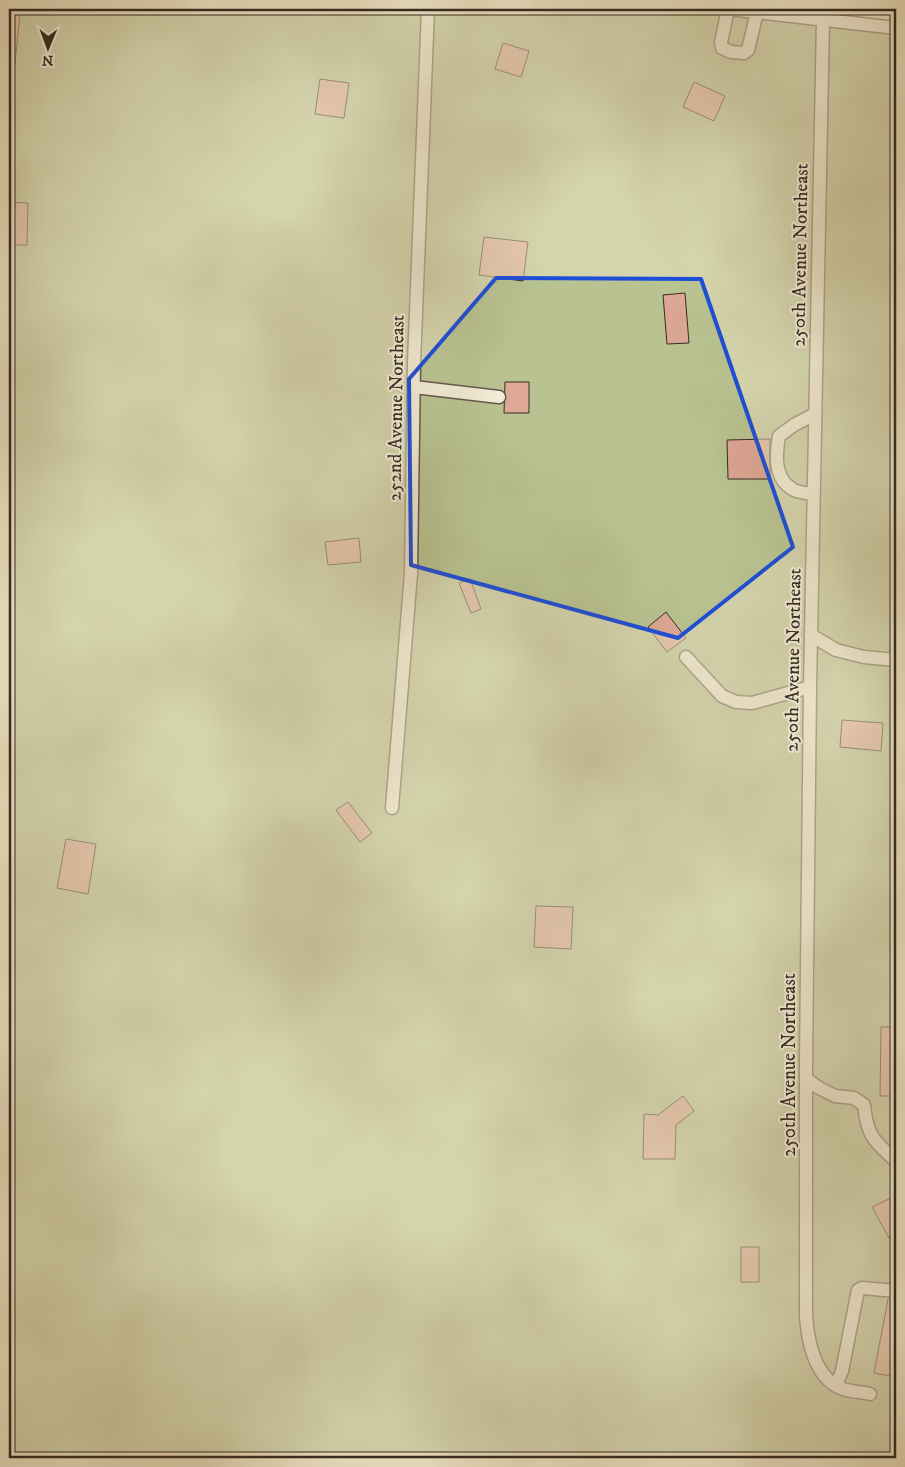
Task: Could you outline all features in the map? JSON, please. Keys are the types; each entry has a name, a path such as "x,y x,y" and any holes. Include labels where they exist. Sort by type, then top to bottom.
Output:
{"street":[{"name":"252nd Avenue Northeast","path":"392,808 411,573 414,387 428,9"},
{"path":"757,12 748,50 744,54 722,48 721,42 728,9 757,12 896,28"},
{"name":"250th Avenue Northeast","path":"823,20 810,687 806,1300 807,1328 811,1349 819,1367 836,1386"},
{"path":"414,387 499,397"},
{"path":"814,494 796,491 788,486 777,467 776,452 779,436 794,425 815,414"},
{"path":"811,635 836,650 864,657 896,660"},
{"path":"686,656 722,696 736,702 752,703 810,687"},
{"path":"806,1078 819,1088 835,1096 854,1098 864,1104 865,1119 870,1135 896,1161"},
{"path":"870,1394 844,1390 836,1386 842,1371 858,1290 862,1288 896,1291"}],"highlighted area":[{"path":"496,278 701,279 793,547 678,638 411,565 409,379"}],"green space":[{"path":"9,9 729,9 896,28 896,1458 9,1458"}],"building":[{"path":"9,13 20,15 15,63 9,62"},
{"path":"503,43 529,51 521,77 495,69"},
{"path":"320,79 349,83 344,118 315,114"},
{"path":"694,82 725,96 714,121 683,107"},
{"path":"9,202 28,203 27,245 9,245"},
{"path":"484,237 528,242 523,281 479,275"},
{"path":"685,293 689,343 667,344 663,295"},
{"path":"505,382 529,382 529,413 504,413"},
{"path":"770,439 770,479 728,479 727,440"},
{"path":"359,538 361,562 328,565 325,542"},
{"path":"470,579 481,609 471,613 459,583"},
{"path":"666,612 686,638 667,652 648,627"},
{"path":"842,720 883,723 881,751 840,747"},
{"path":"348,802 372,833 360,842 336,810"},
{"path":"66,839 96,844 88,894 57,888"},
{"path":"536,906 573,907 571,949 534,947"},
{"path":"881,1027 896,1027 896,1096 880,1096"},
{"path":"683,1096 694,1111 676,1125 675,1159 643,1159 644,1114 658,1115"},
{"path":"893,1197 896,1203 896,1234 889,1238 872,1207"},
{"path":"741,1247 759,1247 759,1282 741,1282"},
{"path":"889,1294 896,1295 896,1377 874,1373"}]}
